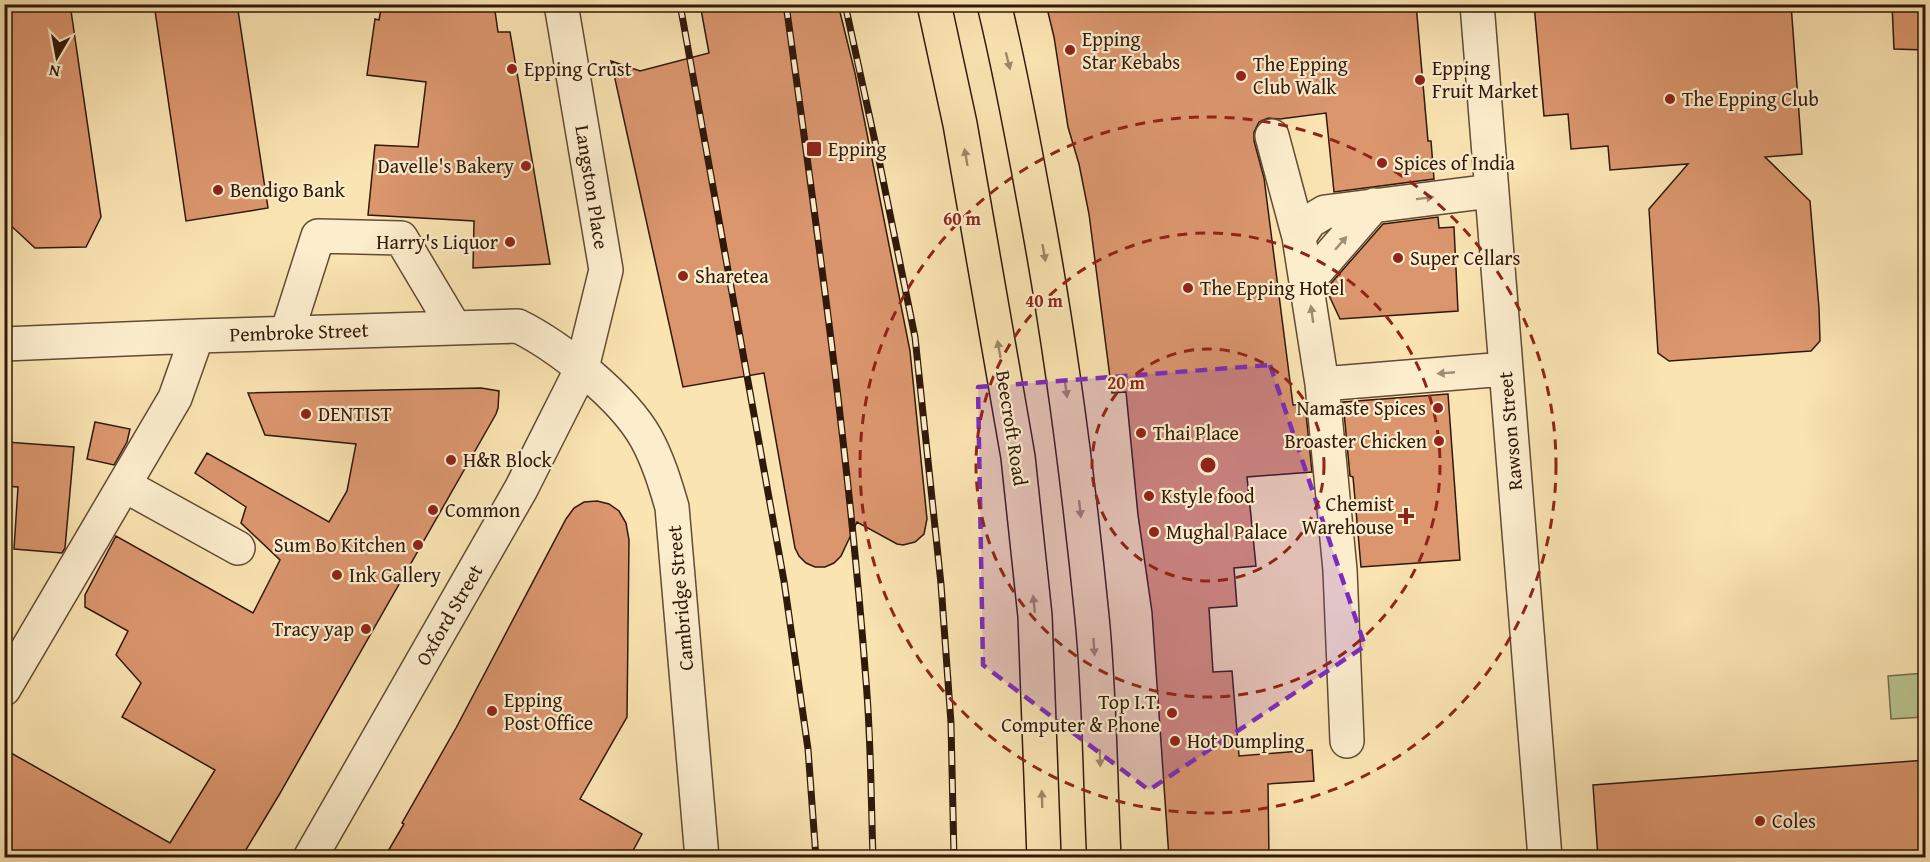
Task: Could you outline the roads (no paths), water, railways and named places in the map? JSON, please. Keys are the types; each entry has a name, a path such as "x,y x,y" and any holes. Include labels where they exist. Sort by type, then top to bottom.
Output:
{"main road":[{"name":"Beecroft Road","path":"934,4 960,124 1018,457 1035,616 1044,858"},
{"path":"994,4 1011,71 1054,311 1073,445 1092,618 1098,699 1104,858"}],"street":[{"name":"Langston Place","path":"561,4 606,270 582,368"},
{"name":"Rawson Street","path":"1477,4 1504,369 1545,858"},
{"path":"1272,136 1299,237 1322,384 1340,570 1347,741"},
{"path":"1299,237 1310,220 1325,212 1491,191"},
{"path":"1307,282 1374,205"},
{"path":"287,333 318,236 401,238 454,327"},
{"name":"Pembroke Street","path":"4,344 518,326 533,333 582,368"},
{"path":"4,690 175,398 197,336"},
{"name":"Oxford Street","path":"310,858 521,489 582,368"},
{"name":"Cambridge Street","path":"582,368 629,413 645,437 661,470 672,507 702,858"},
{"path":"1322,384 1504,369"},
{"path":"124,484 238,548"}],"railway":[{"path":"680,4 784,581 808,749 816,858"},
{"path":"786,4 851,511 868,703 873,858"},
{"path":"845,4 915,337 941,584 951,723 954,858"}],"place":[{"name":"Epping Star Kebabs","path":"1070,50"},
{"name":"Epping Crust","path":"512,69"},
{"name":"The Epping Club Walk","path":"1241,76"},
{"name":"Epping Fruit Market","path":"1420,80"},
{"name":"The Epping Club","path":"1670,99"},
{"name":"Epping","path":"814,149"},
{"name":"Spices of India","path":"1382,163"},
{"name":"Davelle's Bakery","path":"526,166"},
{"name":"Bendigo Bank","path":"218,190"},
{"name":"Harry's Liquor","path":"510,242"},
{"name":"Super Cellars","path":"1398,258"},
{"name":"Sharetea","path":"683,276"},
{"name":"The Epping Hotel","path":"1188,288"},
{"name":"Namaste Spices","path":"1438,408"},
{"name":"DENTIST","path":"306,414"},
{"name":"Thai Place","path":"1141,433"},
{"name":"Broaster Chicken","path":"1439,441"},
{"name":"H&R Block","path":"451,460"},
{"name":"Kstyle food","path":"1149,496"},
{"name":"Common","path":"433,510"},
{"name":"Chemist Warehouse","path":"1406,516"},
{"name":"Mughal Palace","path":"1154,532"},
{"name":"Sum Bo Kitchen","path":"418,545"},
{"name":"Ink Gallery","path":"337,575"},
{"name":"Tracy yap","path":"366,629"},
{"name":"Epping Post Office","path":"492,711"},
{"name":"Top I.T. Computer & Phone","path":"1172,713"},
{"name":"Hot Dumpling","path":"1175,741"},
{"name":"Coles","path":"1760,821"}]}
